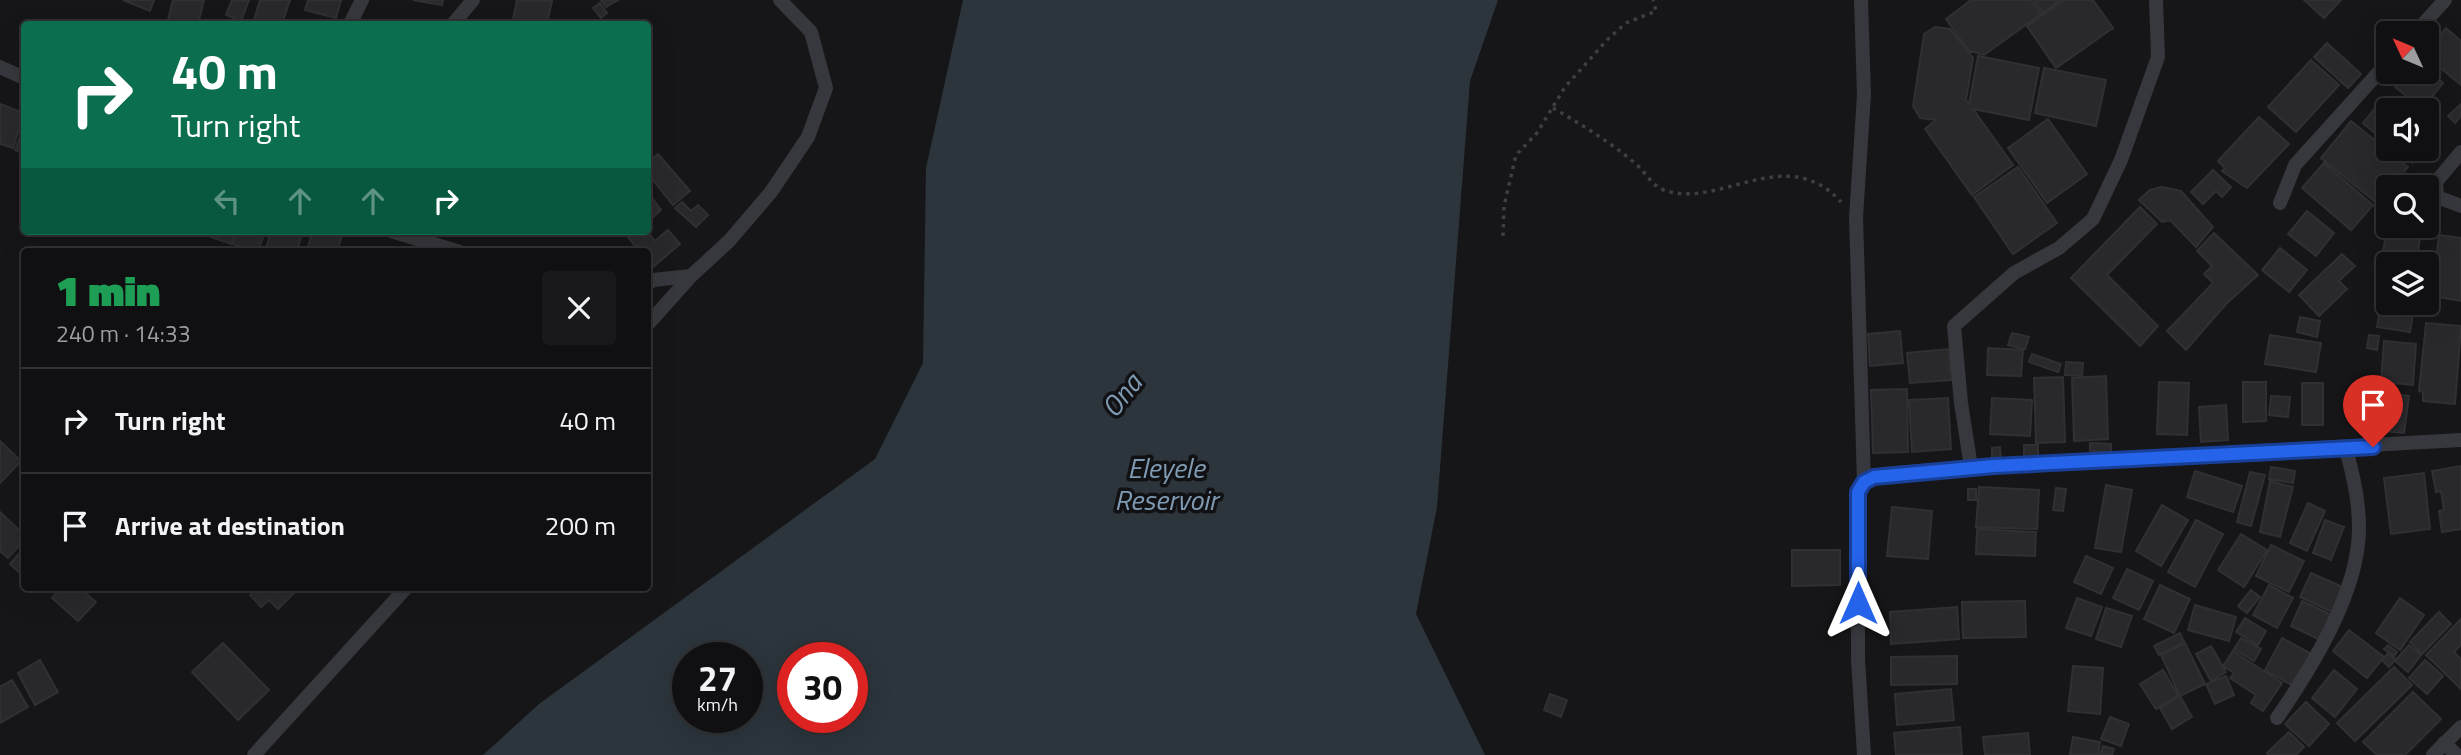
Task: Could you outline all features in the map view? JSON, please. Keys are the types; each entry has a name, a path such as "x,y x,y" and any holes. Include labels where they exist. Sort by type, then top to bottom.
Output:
{"street":[{"path":"352,21 362,0"},
{"path":"455,21 472,0"},
{"path":"651,321 691,276 729,241 771,192 808,137 827,88 811,32 780,0"},
{"path":"1861,0 1864,94 1856,217 1864,482 1858,492 1858,659 1864,755"},
{"path":"1971,467 1961,403 1954,326 2014,273 2059,248 2093,219 2121,160 2158,57 2156,0"},
{"path":"2426,21 2445,0"},
{"path":"0,66 21,76"},
{"path":"2280,203 2295,165 2376,75"},
{"path":"2461,152 2436,182 2437,197 2461,206"},
{"path":"405,235 447,248"},
{"path":"651,282 691,276"},
{"path":"1864,482 1883,474 1971,467 2346,449 2461,440"},
{"path":"2277,718 2311,668 2350,579 2360,531 2357,492 2346,449"},
{"path":"254,755 403,591"},
{"path":"2433,755 2461,727"},
{"path":"2444,743 2457,755"}],"path":[{"path":"1503,236 1504,206 1516,155 1537,133 1565,87 1608,39 1626,23 1656,11 1653,0"},
{"path":"1553,108 1586,127 1638,166 1653,184 1667,191 1694,193 1745,181 1783,177 1813,178 1828,187 1856,217"}],"water":[{"name":"Eleyele Reservoir","path":"963,0 1498,0 1470,81 1437,507 1416,614 1485,755 483,755 539,704 875,459 923,363 926,168"}],"building":[{"path":"123,0 154,0 150,11"},
{"path":"173,0 204,0 199,21 168,21"},
{"path":"232,0 249,0 241,21 226,15"},
{"path":"260,0 290,0 283,21 254,20"},
{"path":"308,0 341,0 336,18 305,10"},
{"path":"413,0 443,0 442,5"},
{"path":"517,0 552,1 548,21 513,21"},
{"path":"601,0 618,0 606,7"},
{"path":"1971,0 2031,0 2041,14 1984,55 1969,51 1946,19"},
{"path":"2034,0 2060,0 2043,13"},
{"path":"2064,0 2093,0 2113,28 2056,68 2027,26"},
{"path":"2304,0 2341,0 2324,18"},
{"path":"600,3 607,13 601,18 593,8"},
{"path":"1935,27 1950,29 1973,58 1966,100 1969,104 1978,56 2039,68 2029,120 1973,109 2013,165 1972,195 1925,129 1936,120 1920,118 1913,106 1924,34"},
{"path":"2446,28 2461,41 2461,85 2440,68 2440,35"},
{"path":"2327,43 2361,74 2348,88 2314,57"},
{"path":"2311,60 2339,85 2296,132 2268,107"},
{"path":"2044,68 2106,80 2096,126 2035,113"},
{"path":"2440,80 2443,83 2431,98 2408,98 2395,87 2398,84 2440,84"},
{"path":"0,104 21,112 21,123 13,148 0,144"},
{"path":"2461,104 2461,116 2455,123 2448,116"},
{"path":"2376,107 2376,134 2363,123"},
{"path":"2259,117 2289,144 2247,188 2222,171 2225,168 2218,161"},
{"path":"2048,119 2087,174 2047,203 2008,148"},
{"path":"2351,121 2376,141 2376,161 2401,161 2408,167 2402,175 2376,175 2376,202 2321,158"},
{"path":"21,134 21,153 15,150"},
{"path":"658,154 690,191 673,205 651,178 651,160"},
{"path":"2324,163 2373,205 2351,230 2302,188"},
{"path":"2018,167 2057,223 2013,254 1974,197"},
{"path":"2213,170 2231,187 2222,197 2216,191 2203,204 2191,192"},
{"path":"2161,187 2181,191 2213,227 2196,247 2170,220 2162,222 2139,200 2150,190"},
{"path":"651,197 661,210 651,219"},
{"path":"682,202 691,211 698,205 708,215 696,227 675,208"},
{"path":"2140,207 2157,224 2107,275 2158,326 2140,346 2071,278"},
{"path":"2307,211 2334,233 2316,256 2288,234"},
{"path":"668,230 680,244 653,267 651,248 637,248 626,235 650,235 655,241"},
{"path":"2214,233 2258,275 2226,304 2186,350 2167,331 2213,283 2204,274 2212,266 2197,251"},
{"path":"205,235 234,235 231,244"},
{"path":"236,235 264,235 259,248 233,244"},
{"path":"270,235 301,235 298,248 266,248"},
{"path":"312,235 342,236 338,248 307,248"},
{"path":"2439,235 2461,238 2461,301 2439,297"},
{"path":"2385,238 2420,238 2418,252 2383,252"},
{"path":"2280,248 2307,270 2289,292 2262,270"},
{"path":"2342,254 2355,266 2339,281 2347,289 2319,316 2299,295"},
{"path":"2379,315 2413,315 2410,332 2377,327"},
{"path":"2300,317 2320,321 2317,337 2297,332"},
{"path":"2426,323 2461,326 2455,404 2423,401 2423,392 2419,391"},
{"path":"1900,331 1903,363 1870,366 1868,334"},
{"path":"2012,333 2029,337 2025,349 2008,345"},
{"path":"2270,335 2321,343 2316,372 2265,364"},
{"path":"2369,335 2379,336 2377,350 2367,348"},
{"path":"2384,341 2416,344 2413,385 2381,382"},
{"path":"1988,348 2023,350 2021,376 1987,375"},
{"path":"1949,349 1951,380 1910,383 1907,353"},
{"path":"2032,354 2061,364 2058,372 2029,362"},
{"path":"2066,362 2083,363 2082,376 2065,375"},
{"path":"2106,376 2108,439 2074,441 2072,378"},
{"path":"2063,377 2065,442 2036,443 2034,378"},
{"path":"2159,382 2189,383 2187,435 2157,434"},
{"path":"2243,382 2266,382 2266,421 2243,422"},
{"path":"2302,383 2323,383 2323,425 2302,425"},
{"path":"1907,389 1908,452 1873,453 1871,390"},
{"path":"2373,393 2409,396 2404,433 2372,430"},
{"path":"2271,396 2290,397 2288,417 2269,415"},
{"path":"1948,398 1951,449 1912,452 1909,400"},
{"path":"1992,398 2032,400 2030,436 1990,434"},
{"path":"2226,405 2228,440 2201,442 2199,407"},
{"path":"0,441 21,461 0,483"},
{"path":"2090,443 2111,444 2111,452 2090,451"},
{"path":"2024,445 2038,445 2038,460 2024,460"},
{"path":"2000,447 2001,461 1992,461 1992,448"},
{"path":"2461,466 2461,529 2442,532 2439,511 2444,510 2441,491 2436,492 2432,471"},
{"path":"2271,467 2295,471 2293,483 2269,479"},
{"path":"2195,471 2242,486 2233,512 2187,497"},
{"path":"2250,472 2265,475 2251,526 2237,522"},
{"path":"2424,473 2430,529 2391,534 2384,478"},
{"path":"2270,481 2293,487 2280,537 2260,532"},
{"path":"2106,485 2132,490 2121,552 2095,548"},
{"path":"1979,487 2039,490 2037,529 1976,527"},
{"path":"2056,488 2066,489 2063,511 2053,510"},
{"path":"1968,489 1976,489 1976,500 1968,500"},
{"path":"2308,503 2325,511 2307,551 2290,543"},
{"path":"2162,505 2188,520 2161,566 2136,551"},
{"path":"1892,507 1932,511 1928,559 1887,556"},
{"path":"0,512 21,532 21,543 8,558 0,551"},
{"path":"2196,520 2223,534 2195,587 2168,572"},
{"path":"2325,520 2344,527 2331,560 2313,553"},
{"path":"1977,529 2036,532 2035,556 1976,554"},
{"path":"2241,534 2267,550 2244,587 2218,570"},
{"path":"2271,545 2304,561 2289,592 2256,576"},
{"path":"1792,550 1840,550 1840,585 1792,586"},
{"path":"21,551 21,574 10,564"},
{"path":"2086,556 2113,568 2101,594 2074,582"},
{"path":"2127,569 2153,581 2139,610 2113,598"},
{"path":"2311,573 2345,588 2334,613 2300,597"},
{"path":"2160,585 2190,599 2174,633 2144,619"},
{"path":"2269,585 2293,598 2277,628 2253,615"},
{"path":"2251,590 2260,597 2247,613 2238,606"},
{"path":"58,591 83,591 96,602 78,621 52,598"},
{"path":"254,591 296,591 278,609 269,600 261,607 250,595"},
{"path":"2077,598 2102,607 2091,636 2066,628"},
{"path":"2400,598 2424,615 2400,650 2376,633"},
{"path":"2025,601 2026,637 1963,638 1962,602"},
{"path":"2302,601 2332,615 2320,640 2291,626"},
{"path":"2195,605 2236,617 2229,641 2188,630"},
{"path":"1957,607 1959,639 1891,644 1890,612"},
{"path":"2106,608 2132,616 2121,647 2096,639"},
{"path":"2439,612 2451,624 2422,654 2410,642"},
{"path":"2245,618 2266,631 2258,645 2236,632"},
{"path":"2461,619 2461,645 2454,652 2461,659 2461,689 2426,655"},
{"path":"2349,630 2384,657 2367,678 2333,651"},
{"path":"2180,633 2184,642 2159,655 2154,646"},
{"path":"2241,638 2261,649 2254,661 2234,649"},
{"path":"2282,638 2313,655 2295,687 2265,670"},
{"path":"223,643 269,690 238,720 192,672"},
{"path":"2185,643 2205,684 2180,696 2161,655"},
{"path":"2388,645 2397,652 2394,656 2384,649"},
{"path":"2409,645 2421,655 2408,672 2395,661"},
{"path":"2211,646 2226,672 2211,681 2196,654"},
{"path":"2233,651 2282,683 2263,711 2251,703 2256,695 2230,678 2234,673 2223,666"},
{"path":"2388,653 2396,659 2389,667 2382,660"},
{"path":"1957,656 1957,684 1891,685 1891,657"},
{"path":"40,660 58,692 35,705 18,673"},
{"path":"2425,660 2443,676 2427,694 2409,678"},
{"path":"2073,666 2103,668 2100,714 2068,711"},
{"path":"2394,667 2412,685 2355,741 2337,723"},
{"path":"2163,670 2178,695 2156,709 2140,684"},
{"path":"2334,670 2357,689 2335,717 2312,698"},
{"path":"2226,676 2234,695 2215,704 2206,684"},
{"path":"12,680 28,707 0,723 0,687"},
{"path":"1951,689 1954,720 1897,725 1895,694"},
{"path":"2413,692 2441,719 2405,755 2377,755 2363,742"},
{"path":"1550,694 1567,700 1561,717 1544,710"},
{"path":"2180,696 2192,717 2172,729 2160,708"},
{"path":"2306,702 2329,724 2309,746 2285,724"},
{"path":"2110,717 2129,724 2121,746 2101,739"},
{"path":"1960,727 1962,755 1896,755 1894,733"},
{"path":"2289,732 2304,747 2296,755 2269,755 2267,753"},
{"path":"2028,733 2030,755 1985,755 1983,737"},
{"path":"2073,737 2100,742 2098,755 2070,755"},
{"path":"2103,746 2114,749 2112,755 2100,755"}],"route":[{"path":"1858,603 1858,492 1864,482 1883,474 2203,454 2373,447"}],"water label":[{"name":"Ona","path":"1121,395"}]}
